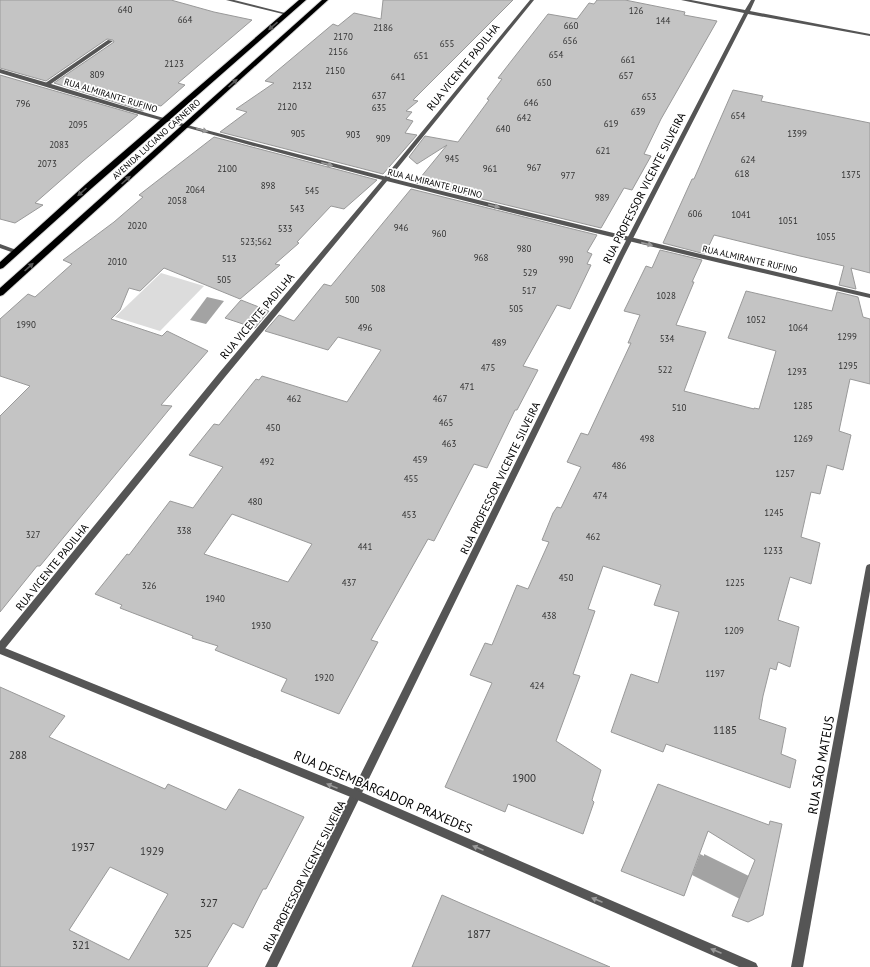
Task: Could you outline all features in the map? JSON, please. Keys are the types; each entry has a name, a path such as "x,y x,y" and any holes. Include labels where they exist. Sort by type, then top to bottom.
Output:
{"main road":[{"name":"AVENIDA LUCIANO CARNEIRO","path":"0,266 164,120 303,0"},
{"name":"AVENIDA LUCIANO CARNEIRO","path":"0,293 325,0"}],"street":[{"path":"228,0 287,14"},
{"name":"RUA VICENTE PADILHA","path":"0,649 222,375 385,180 532,0"},
{"path":"683,0 870,35"},
{"name":"RUA PROFESSOR VICENTE SILVEIRA","path":"271,967 630,240 753,0"},
{"path":"46,85 110,41"},
{"name":"RUA ALMIRANTE RUFINO","path":"0,71 185,126 385,180 630,240 870,296"},
{"path":"0,246 17,252"},
{"name":"RUA SÃO MATEUS","path":"797,967 870,567"},
{"name":"RUA DESEMBARGADOR PRAXEDES","path":"0,649 357,795 752,967"}],"shaded area":[{"path":"161,273 204,286 160,331 115,317"},
{"path":"207,297 224,301 206,324 190,320"},
{"path":"700,854 704,856 704,854 757,880 744,901 692,875"}],"building":[{"path":"0,0 171,0 214,12 252,20 178,83 185,85 161,106 152,104 143,111 54,83 114,42 113,40 107,39 46,81 0,68"},
{"path":"383,0 513,0 413,100 418,101 406,111 412,112 406,119 413,121 405,133 417,135 383,174 220,132 247,112 236,109 274,83 265,81 333,24 338,26 354,13 381,19"},
{"path":"597,0 625,0 685,12 684,15 717,21 661,119 644,154 651,156 632,190 624,188 601,228 416,183 447,145 417,164 409,157 425,136 458,142 489,100 487,99 502,79 498,78 548,14 577,19 589,3 594,4"},
{"path":"0,75 138,115 35,203 43,205 15,223 0,219"},
{"path":"733,90 763,96 761,101 870,123 870,273 851,268 856,289 839,285 844,266 714,235 705,254 663,243 692,179 694,179"},
{"path":"214,137 377,180 344,209 331,206 297,242 299,243 275,264 280,265 240,299 164,268 140,291 129,288 120,310 111,319 162,336 167,331 208,351 161,405 172,406 40,566 37,566 0,612 0,416 30,386 0,376 0,319 28,294 35,297 72,264 63,260 114,222 143,197 139,195"},
{"path":"411,189 597,235 587,252 592,254 587,264 591,265 570,309 557,305 523,366 538,370 517,410 515,410 487,468 474,464 434,541 428,539 371,640 378,642 339,714 281,691 287,679 215,650 218,646 192,638 193,636 120,608 122,605 95,594 127,554 129,555 170,501 193,508 223,467 189,455 214,424 219,425 256,379 259,380 262,376 347,402 381,350 338,337 328,350 265,331 279,315 294,321 324,284 331,286","holes":["232,514 312,544 288,582 204,554"]},
{"path":"660,250 702,260 676,325 706,332 684,391 759,409 776,351 728,338 746,291 832,311 837,292 858,297 863,317 870,319 870,384 850,379 839,431 851,435 843,470 827,465 820,494 811,492 801,537 820,543 811,584 790,577 778,620 799,627 790,667 778,662 776,670 770,668 759,719 786,728 781,754 796,760 790,788 666,744 663,752 611,732 631,674 658,683 679,612 654,605 661,585 603,566 588,609 595,611 573,674 580,676 556,741 601,770 592,800 594,802 583,834 508,804 505,812 445,787 492,683 470,675 485,643 492,645 517,585 528,589 549,542 542,540 553,513 557,507 561,508 581,467 567,462 581,433 588,435 631,343 628,343 640,315 624,311 646,266 652,268"},
{"path":"241,300 269,311 255,328 225,318"},
{"path":"0,687 65,716 49,737 165,789 168,784 226,810 239,789 304,817 266,889 263,889 243,928 233,923 207,967 0,967","holes":["110,867 168,894 129,960 69,930"]},
{"path":"658,784 769,825 770,821 782,824 763,915 748,922 732,916 755,860 708,831 684,896 621,871"},
{"path":"442,895 467,906 610,967 412,967"}]}
